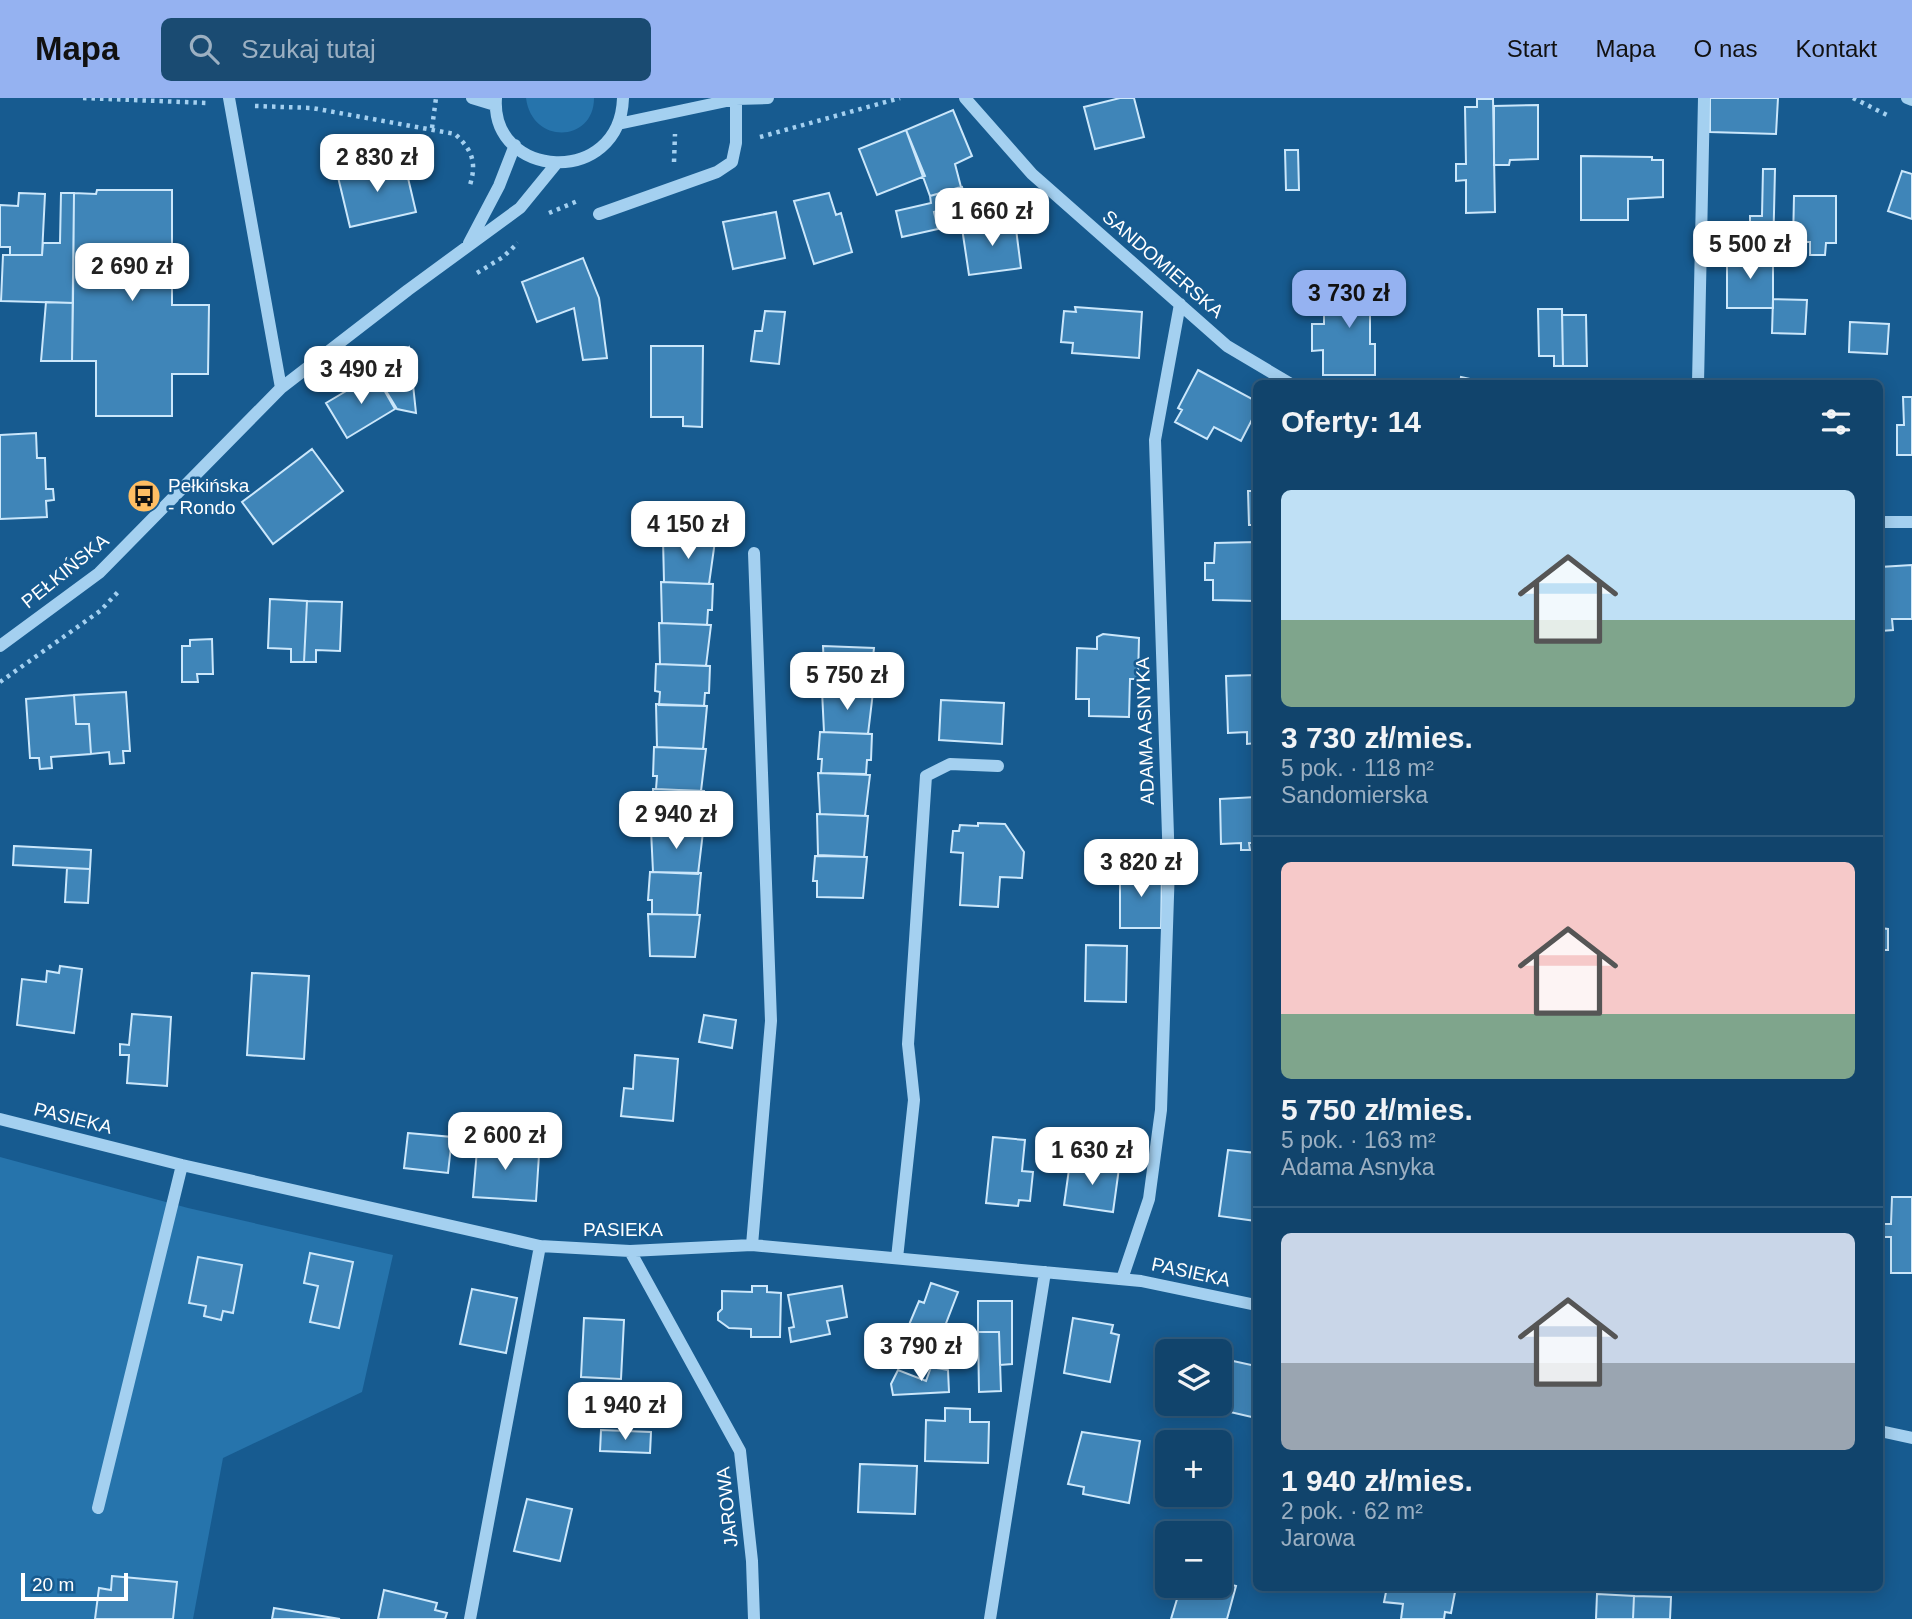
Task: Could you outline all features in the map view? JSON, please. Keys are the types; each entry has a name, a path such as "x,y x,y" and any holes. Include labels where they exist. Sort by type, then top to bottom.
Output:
{"street":[{"path":"472,98 495,102 500,123 515,145 538,160 556,164 574,162 591,155 606,144 618,124 623,98"},
{"path":"618,124 735,98 768,98"},
{"path":"599,214 717,172 732,162 736,143 735,98"},
{"name":"SANDOMIERSKA","path":"965,98 1032,174 1227,346 1284,380"},
{"path":"1698,380 1704,98"},
{"path":"230,101 281,387"},
{"name":"PEŁKIŃSKA","path":"467,246 499,186 515,145"},
{"name":"PEŁKIŃSKA","path":"0,646 99,573 281,387 520,208 556,164"},
{"name":"ADAMA ASNYKA","path":"1122,1279 1149,1199 1161,1110 1169,866 1155,440 1180,304"},
{"path":"1883,522 1912,522"},
{"path":"752,1245 771,1021 754,553"},
{"path":"897,1258 914,1100 908,1044 926,776 950,764 998,766"},
{"name":"PASIEKA","path":"0,1119 182,1165 540,1246 630,1251 752,1245 1122,1279 1253,1304"},
{"path":"98,1508 182,1165"},
{"path":"470,1619 540,1246"},
{"name":"JAROWA","path":"630,1251 740,1451 752,1561 754,1619"},
{"path":"990,1619 1045,1272"},
{"path":"1883,1433 1912,1438"}],"path":[{"path":"83,98 230,101 312,108 455,134 470,148 475,169 468,192"},
{"path":"432,129 436,98"},
{"path":"736,143 901,98"},
{"path":"1853,98 1900,121"}],"shaded area":[{"path":"526,98 594,98 591,113 584,124 574,130 562,132 550,131 539,124 531,113"},
{"path":"0,1157 188,1208 393,1255 362,1392 223,1458 193,1619 0,1619"}],"building":[{"path":"1120,98 1134,98 1144,137 1095,149 1084,107"},
{"path":"1710,98 1778,98 1776,134 1710,132"},
{"path":"1477,99 1493,99 1495,212 1466,213 1466,180 1456,181 1456,164 1466,164 1465,107 1477,107"},
{"path":"1538,105 1538,159 1510,160 1509,165 1494,165 1494,106"},
{"path":"953,110 972,156 955,164 961,187 930,196 906,130"},
{"path":"906,130 925,176 877,195 859,149"},
{"path":"1285,150 1298,150 1299,190 1286,190"},
{"path":"1581,156 1652,157 1652,160 1663,160 1663,197 1628,199 1628,220 1581,220"},
{"path":"404,161 416,212 350,227 338,177"},
{"path":"1763,169 1775,169 1773,255 1766,255 1767,247 1750,247 1750,216 1762,216"},
{"path":"1902,171 1912,174 1912,219 1888,211"},
{"path":"962,187 967,202 934,212 938,229 902,237 896,211 931,203 930,196"},
{"path":"97,190 172,190 172,305 209,305 208,374 172,374 172,416 96,416 96,361 72,361 74,193 96,194"},
{"path":"19,193 45,194 42,255 10,255 10,247 0,247 0,205 18,206"},
{"path":"61,193 74,193 73,303 1,301 3,255 42,255 43,243 60,243"},
{"path":"829,193 836,215 841,213 852,252 814,264 794,201"},
{"path":"1794,196 1836,196 1836,243 1826,243 1825,255 1810,255 1810,242 1793,242"},
{"path":"776,212 785,258 733,269 723,222"},
{"path":"1015,221 1021,268 969,275 962,228"},
{"path":"1757,247 1767,247 1766,255 1773,255 1773,308 1727,308 1727,255 1757,256"},
{"path":"583,258 599,298 607,358 583,360 574,308 537,322 522,282"},
{"path":"1343,274 1375,274 1375,311 1370,311 1370,344 1375,344 1375,375 1323,375 1323,350 1312,351 1312,324 1324,324 1324,309 1343,309"},
{"path":"1773,299 1807,300 1805,334 1772,333"},
{"path":"46,302 73,303 72,361 41,361"},
{"path":"1075,307 1142,312 1139,358 1072,353 1073,343 1061,342 1064,311 1076,312"},
{"path":"1538,309 1562,309 1563,366 1554,366 1554,356 1539,356"},
{"path":"765,311 785,312 779,364 751,361 755,331 762,331"},
{"path":"1562,315 1586,315 1587,366 1563,366"},
{"path":"1850,322 1889,324 1887,354 1849,352"},
{"path":"651,346 703,346 702,427 683,426 683,417 651,417"},
{"path":"409,347 416,413 397,409 372,368"},
{"path":"1198,370 1253,399 1253,418 1241,441 1214,427 1207,439 1175,422 1182,410 1178,408"},
{"path":"375,374 395,409 347,438 326,403"},
{"path":"1903,397 1912,397 1912,455 1897,455 1897,425 1904,425"},
{"path":"36,433 37,458 45,458 46,489 53,489 54,500 46,501 47,517 0,519 0,435"},
{"path":"312,449 343,491 273,544 242,502"},
{"path":"1248,491 1253,491 1253,525 1249,525"},
{"path":"663,539 715,541 709,584 664,582"},
{"path":"1253,542 1253,601 1213,600 1213,580 1205,580 1205,563 1214,563 1215,543"},
{"path":"1912,565 1912,619 1892,619 1893,630 1883,631 1883,567"},
{"path":"661,582 713,584 712,610 708,610 707,625 662,623"},
{"path":"270,599 307,601 304,662 291,662 291,649 268,648"},
{"path":"307,601 342,602 340,651 316,650 316,662 304,662"},
{"path":"659,623 711,625 706,666 660,664"},
{"path":"1103,634 1139,638 1138,679 1130,679 1129,717 1089,716 1089,699 1076,699 1077,648 1097,649 1097,637"},
{"path":"212,639 213,674 197,674 198,682 182,682 182,646 190,646 190,640"},
{"path":"823,646 874,648 869,692 825,691"},
{"path":"656,664 710,666 709,693 705,693 704,706 659,705 660,692 655,691"},
{"path":"1253,675 1253,743 1247,744 1247,732 1228,733 1226,676"},
{"path":"822,691 873,692 868,734 824,732"},
{"path":"126,692 130,751 123,751 124,763 110,764 109,752 91,754 89,724 76,724 74,695"},
{"path":"74,695 76,724 89,724 91,754 51,757 52,768 40,769 39,758 30,758 26,699"},
{"path":"941,700 1004,703 1002,744 939,740"},
{"path":"656,704 707,706 703,749 657,747"},
{"path":"820,732 872,734 871,760 867,760 866,774 821,773 822,759 818,759"},
{"path":"654,747 706,749 701,791 656,789 657,776 653,776"},
{"path":"818,773 870,775 865,816 820,814"},
{"path":"653,789 704,791 700,832 654,830"},
{"path":"1253,797 1253,843 1249,843 1250,850 1241,850 1241,843 1221,844 1220,799"},
{"path":"817,814 868,816 864,857 818,855"},
{"path":"978,823 1005,824 1024,852 1022,878 1000,877 998,907 960,905 963,853 951,852 953,831 959,831 960,825 978,826"},
{"path":"651,830 703,832 698,874 653,872"},
{"path":"14,846 91,850 90,869 13,865"},
{"path":"815,856 867,857 863,898 817,897 817,881 813,881"},
{"path":"67,868 90,869 88,903 65,902"},
{"path":"1120,871 1162,871 1161,928 1120,928"},
{"path":"650,872 701,873 697,915 652,914 652,900 648,900"},
{"path":"648,914 700,915 695,957 650,956"},
{"path":"1883,928 1888,929 1888,950 1883,950"},
{"path":"1086,945 1127,946 1126,1002 1085,1001"},
{"path":"60,966 82,969 74,1033 17,1025 22,979 46,982 47,971 59,973"},
{"path":"252,973 309,976 304,1059 247,1055"},
{"path":"132,1014 171,1017 167,1086 127,1083 129,1055 120,1055 120,1044 129,1045"},
{"path":"704,1015 736,1020 732,1048 699,1042"},
{"path":"635,1055 678,1059 673,1121 621,1116 624,1088 633,1089"},
{"path":"408,1133 452,1137 448,1173 404,1168"},
{"path":"993,1137 1025,1140 1022,1171 1033,1172 1030,1201 1019,1200 1018,1206 986,1203"},
{"path":"478,1138 515,1141 514,1153 539,1155 536,1201 473,1197"},
{"path":"1228,1150 1253,1153 1253,1221 1219,1216"},
{"path":"1070,1162 1119,1168 1113,1212 1064,1205"},
{"path":"1892,1197 1912,1197 1912,1273 1891,1273 1891,1237 1883,1237 1883,1224 1891,1224"},
{"path":"310,1253 353,1262 339,1328 310,1322 318,1286 304,1283"},
{"path":"198,1257 242,1265 233,1313 223,1311 221,1320 204,1316 206,1306 189,1303"},
{"path":"931,1283 958,1292 935,1352 903,1339 919,1301 924,1303"},
{"path":"752,1286 767,1286 767,1292 781,1293 780,1337 751,1337 751,1329 729,1328 718,1320 718,1313 722,1309 722,1291 752,1292"},
{"path":"842,1286 847,1317 827,1321 830,1334 791,1342 789,1328 794,1327 788,1295"},
{"path":"472,1289 517,1298 506,1353 460,1344"},
{"path":"978,1301 1012,1301 1012,1364 1000,1365 999,1332 978,1332"},
{"path":"584,1318 624,1320 621,1379 581,1377"},
{"path":"1073,1318 1113,1325 1111,1333 1119,1335 1110,1382 1064,1373"},
{"path":"978,1332 999,1332 1001,1391 979,1392"},
{"path":"1232,1361 1253,1365 1253,1417 1232,1412"},
{"path":"931,1367 948,1370 949,1392 893,1395 891,1384 898,1370 926,1381"},
{"path":"945,1408 970,1409 970,1422 989,1422 988,1463 925,1461 926,1420 945,1421"},
{"path":"601,1430 651,1432 650,1453 600,1451"},
{"path":"1082,1432 1140,1441 1129,1503 1083,1494 1084,1487 1068,1484"},
{"path":"860,1464 917,1466 915,1514 858,1512"},
{"path":"527,1499 572,1509 560,1561 514,1551"},
{"path":"112,1576 177,1582 173,1619 95,1619 99,1588 111,1590"},
{"path":"1232,1585 1236,1586 1227,1619 1171,1619 1177,1598 1232,1598"},
{"path":"384,1590 437,1603 435,1610 447,1613 445,1619 378,1619"},
{"path":"1386,1591 1455,1591 1451,1613 1445,1612 1444,1619 1401,1619 1403,1604 1384,1602"},
{"path":"1597,1594 1634,1596 1633,1619 1596,1619"},
{"path":"1634,1596 1671,1597 1670,1619 1633,1619"},
{"path":"274,1608 340,1619 272,1619"}],"place":[{"name":"Pełkińska - Rondo","path":"144,496"}]}
